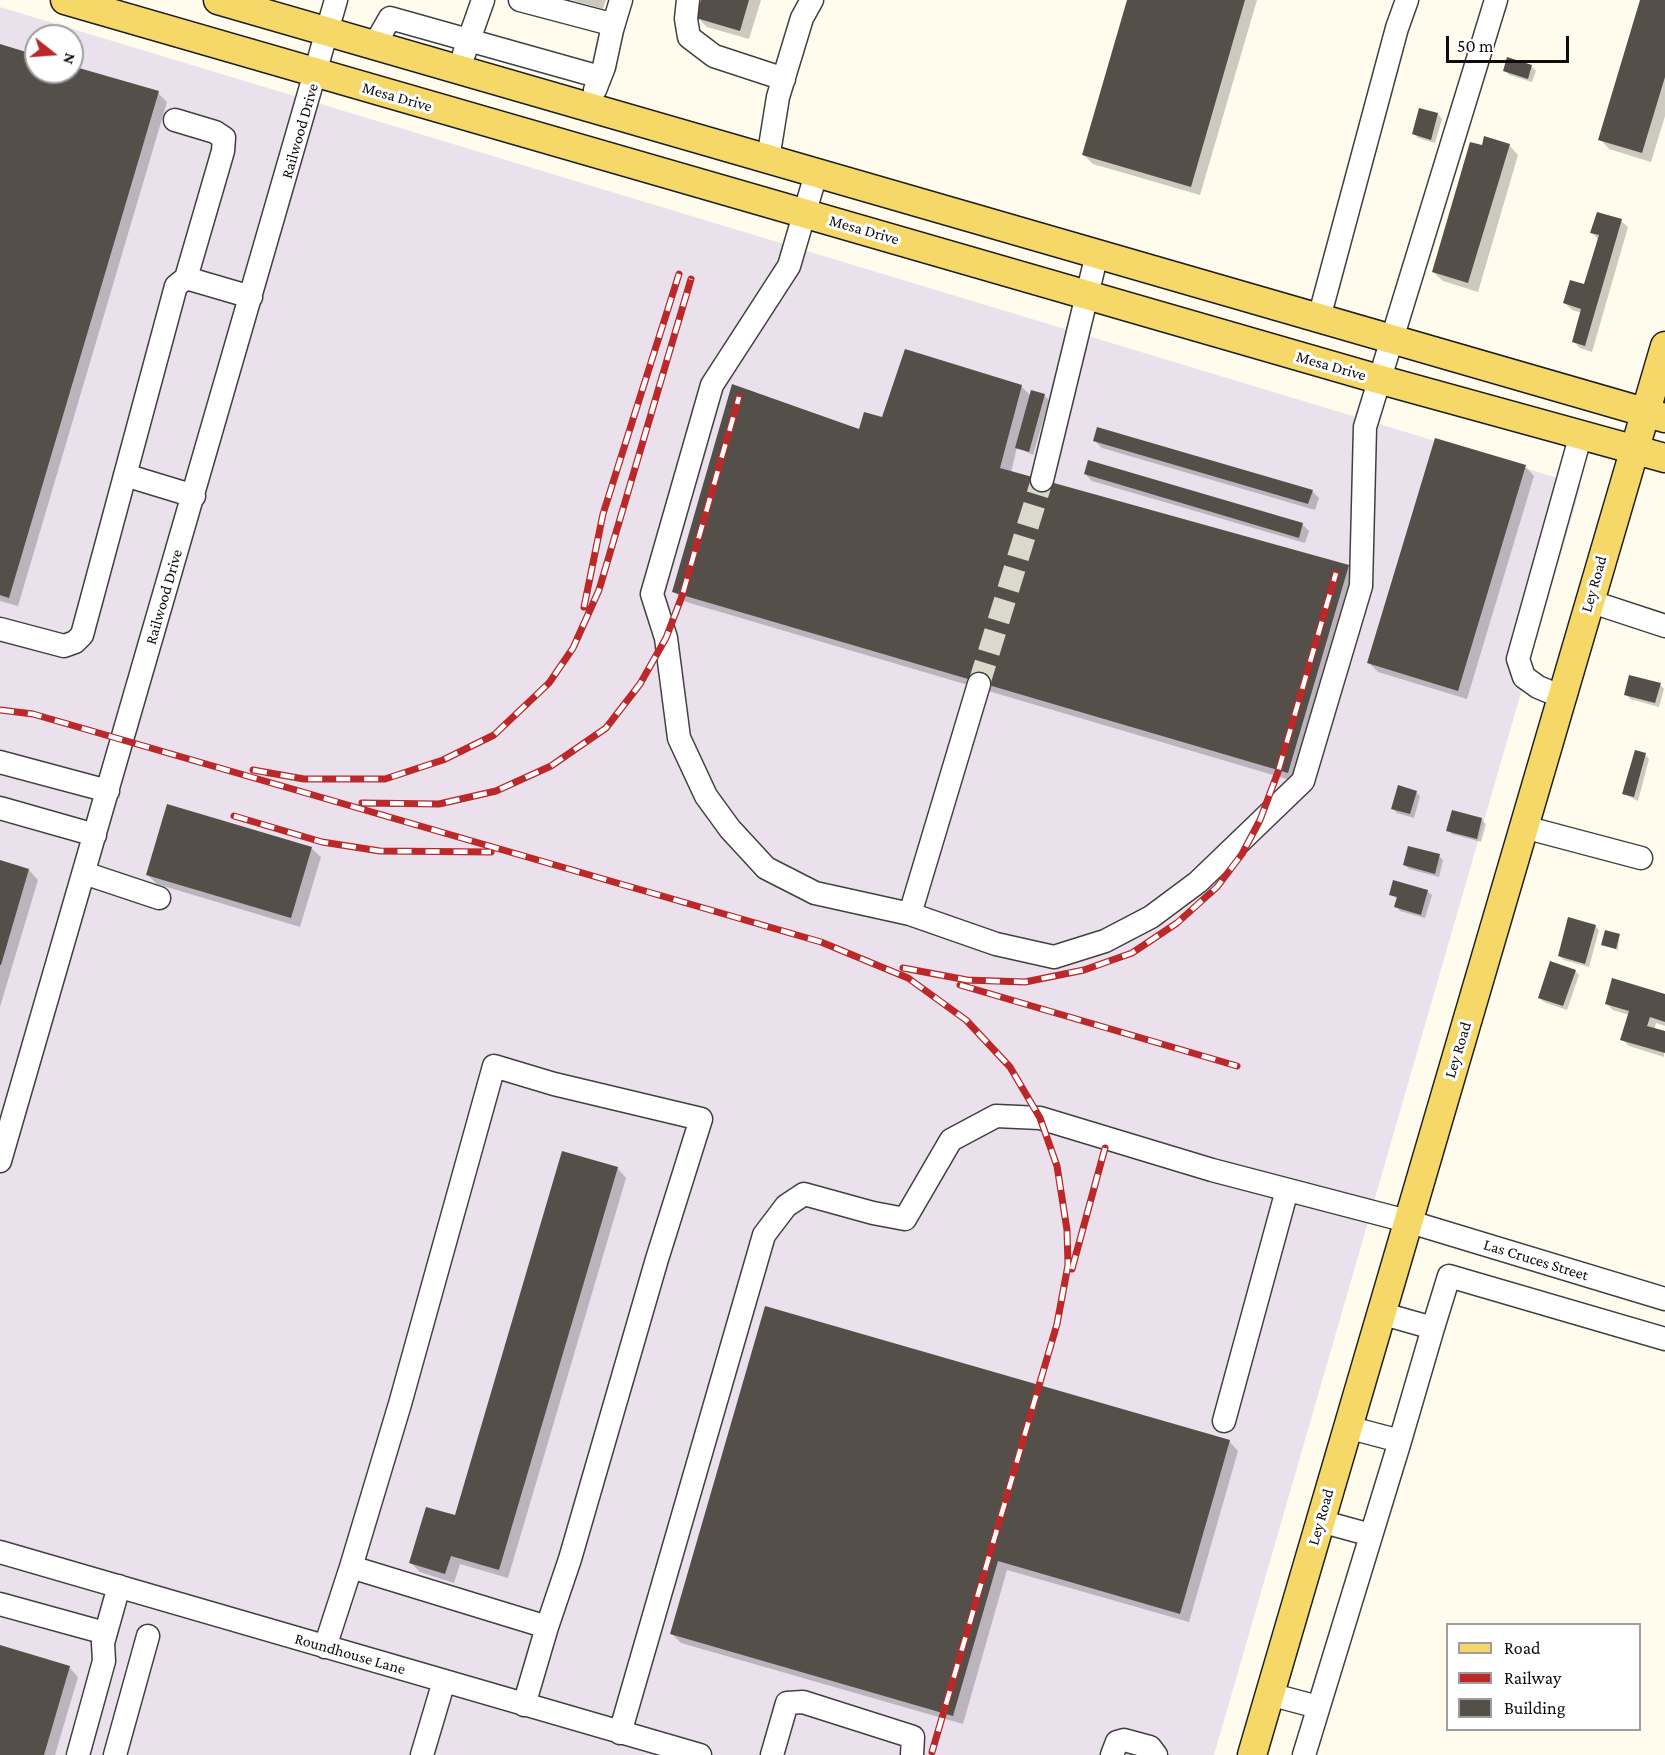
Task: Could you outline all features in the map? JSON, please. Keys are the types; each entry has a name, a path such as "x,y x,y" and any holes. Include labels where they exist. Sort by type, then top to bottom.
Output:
{"main road":[{"path":"218,0 1655,415"},
{"name":"Mesa Drive","path":"69,1 1377,379 1665,458"},
{"path":"573,147 588,105"},
{"name":"Ley Road","path":"1252,1755 1633,448 1655,415 1664,350"}],"street":[{"name":"Railwood Drive","path":"0,1161 8,1102 84,873 336,0"},
{"path":"460,69 483,0"},
{"path":"520,0 607,23 612,30"},
{"path":"588,105 600,77 621,0"},
{"path":"688,0 686,19 689,37 714,56 784,79"},
{"path":"768,159 784,79 802,18 812,0"},
{"path":"1319,318 1397,27 1407,0"},
{"path":"816,174 789,266 712,386 652,594 666,638 679,738 706,796 730,829 766,868 815,893 910,914 996,944 1054,957 1105,941 1151,917 1198,882 1303,781 1361,586 1365,426 1377,379 1496,0"},
{"path":"374,46 390,18 600,77"},
{"path":"0,629 64,646 75,642 82,635 176,286 186,278 223,151 224,138 215,132 174,120"},
{"path":"1042,480 1089,296 1097,254"},
{"path":"186,278 251,297"},
{"path":"1562,697 1538,687 1524,677 1518,659 1581,434"},
{"path":"125,475 194,496"},
{"path":"1589,601 1665,626"},
{"path":"910,914 979,684"},
{"path":"0,762 108,791"},
{"path":"0,808 95,835"},
{"path":"1524,827 1641,858"},
{"path":"84,873 159,898"},
{"path":"325,1647 400,1404 494,1066 554,1084 701,1119 657,1259 570,1559 524,1705"},
{"name":"Las Cruces Street","path":"620,1733 764,1235 786,1206 804,1194 873,1213 905,1219 951,1140 996,1116 1040,1118 1212,1170 1407,1221 1665,1299"},
{"path":"1224,1421 1287,1190"},
{"path":"1304,1755 1449,1276 1665,1339"},
{"path":"1380,1313 1433,1328"},
{"path":"1347,1427 1400,1441"},
{"path":"1320,1521 1371,1535"},
{"name":"Roundhouse Lane","path":"0,1551 620,1733 660,1750 700,1755"},
{"path":"351,1567 547,1627"},
{"path":"78,1755 104,1661 105,1633 119,1586"},
{"path":"0,1604 105,1633"},
{"path":"115,1755 148,1636"},
{"path":"422,1755 444,1681"},
{"path":"1269,1694 1318,1707"},
{"path":"772,1755 787,1703 803,1702 913,1737 912,1755"},
{"path":"1112,1755 1117,1742 1124,1740 1150,1747 1156,1755"}],"shaded area":[{"path":"0,7 56,24 24,24 24,84 84,84 84,32 1581,485 1214,1755 0,1755"}],"building":[{"path":"701,0 749,0 740,31 696,18"},
{"path":"1127,0 1245,0 1191,187 1082,155"},
{"path":"1640,0 1665,0 1665,77 1642,153 1598,140"},
{"path":"0,44 24,51 24,84 84,84 84,69 159,91 9,598 0,595"},
{"path":"1507,57 1532,65 1528,79 1503,71"},
{"path":"1419,108 1438,113 1431,140 1412,134"},
{"path":"1484,136 1510,144 1468,283 1432,272 1470,142 1482,145"},
{"path":"1597,212 1622,219 1585,346 1572,342 1581,309 1563,303 1570,280 1584,284 1599,235 1590,233"},
{"path":"905,349 1022,385 1000,468 1349,565 1288,773 672,592 732,384 859,429 864,412 882,417"},
{"path":"1031,390 1045,394 1029,452 1015,448"},
{"path":"1097,427 1313,490 1308,504 1093,441"},
{"path":"1435,438 1526,465 1458,691 1367,663"},
{"path":"1088,460 1303,523 1299,538 1084,474"},
{"path":"1629,675 1661,683 1655,703 1624,695"},
{"path":"1635,750 1646,753 1634,797 1622,794"},
{"path":"1398,785 1417,791 1410,814 1391,809"},
{"path":"167,804 312,847 291,918 146,875"},
{"path":"1452,810 1482,818 1477,839 1446,831"},
{"path":"1408,846 1440,854 1435,874 1403,865"},
{"path":"0,860 29,869 1,965 0,965"},
{"path":"1393,880 1428,890 1421,915 1394,907 1397,897 1389,895"},
{"path":"1568,917 1596,925 1585,964 1558,956"},
{"path":"1605,930 1620,934 1616,949 1601,945"},
{"path":"1550,961 1576,970 1563,1006 1538,998"},
{"path":"1612,978 1665,994 1665,1022 1650,1017 1647,1026 1665,1031 1665,1053 1620,1040 1629,1011 1605,1004"},
{"path":"562,1151 618,1167 499,1570 451,1556 445,1574 409,1563 426,1507 455,1515"},
{"path":"765,1306 1230,1440 1180,1614 998,1561 953,1716 670,1634"},
{"path":"0,1645 70,1666 44,1755 0,1755"}],"tunnel":[{"path":"979,684 1042,480"}],"railway":[{"path":"584,607 603,514 679,274"},
{"path":"253,770 304,779 385,779 443,760 494,735 549,683 573,648 599,590 691,279"},
{"path":"362,803 439,804 496,791 551,766 606,728 640,684 666,638 682,596 739,397"},
{"path":"903,968 967,980 1025,982 1084,970 1132,953 1177,923 1217,887 1242,854 1260,820 1278,772 1336,573"},
{"path":"0,710 33,714 821,942 908,978 966,1020 1010,1067 1040,1118 1057,1166 1067,1230 1068,1265 1057,1324 932,1752"},
{"path":"234,816 322,842 380,851 491,852"},
{"path":"960,985 1237,1066"},
{"path":"1072,1269 1105,1148"}]}
